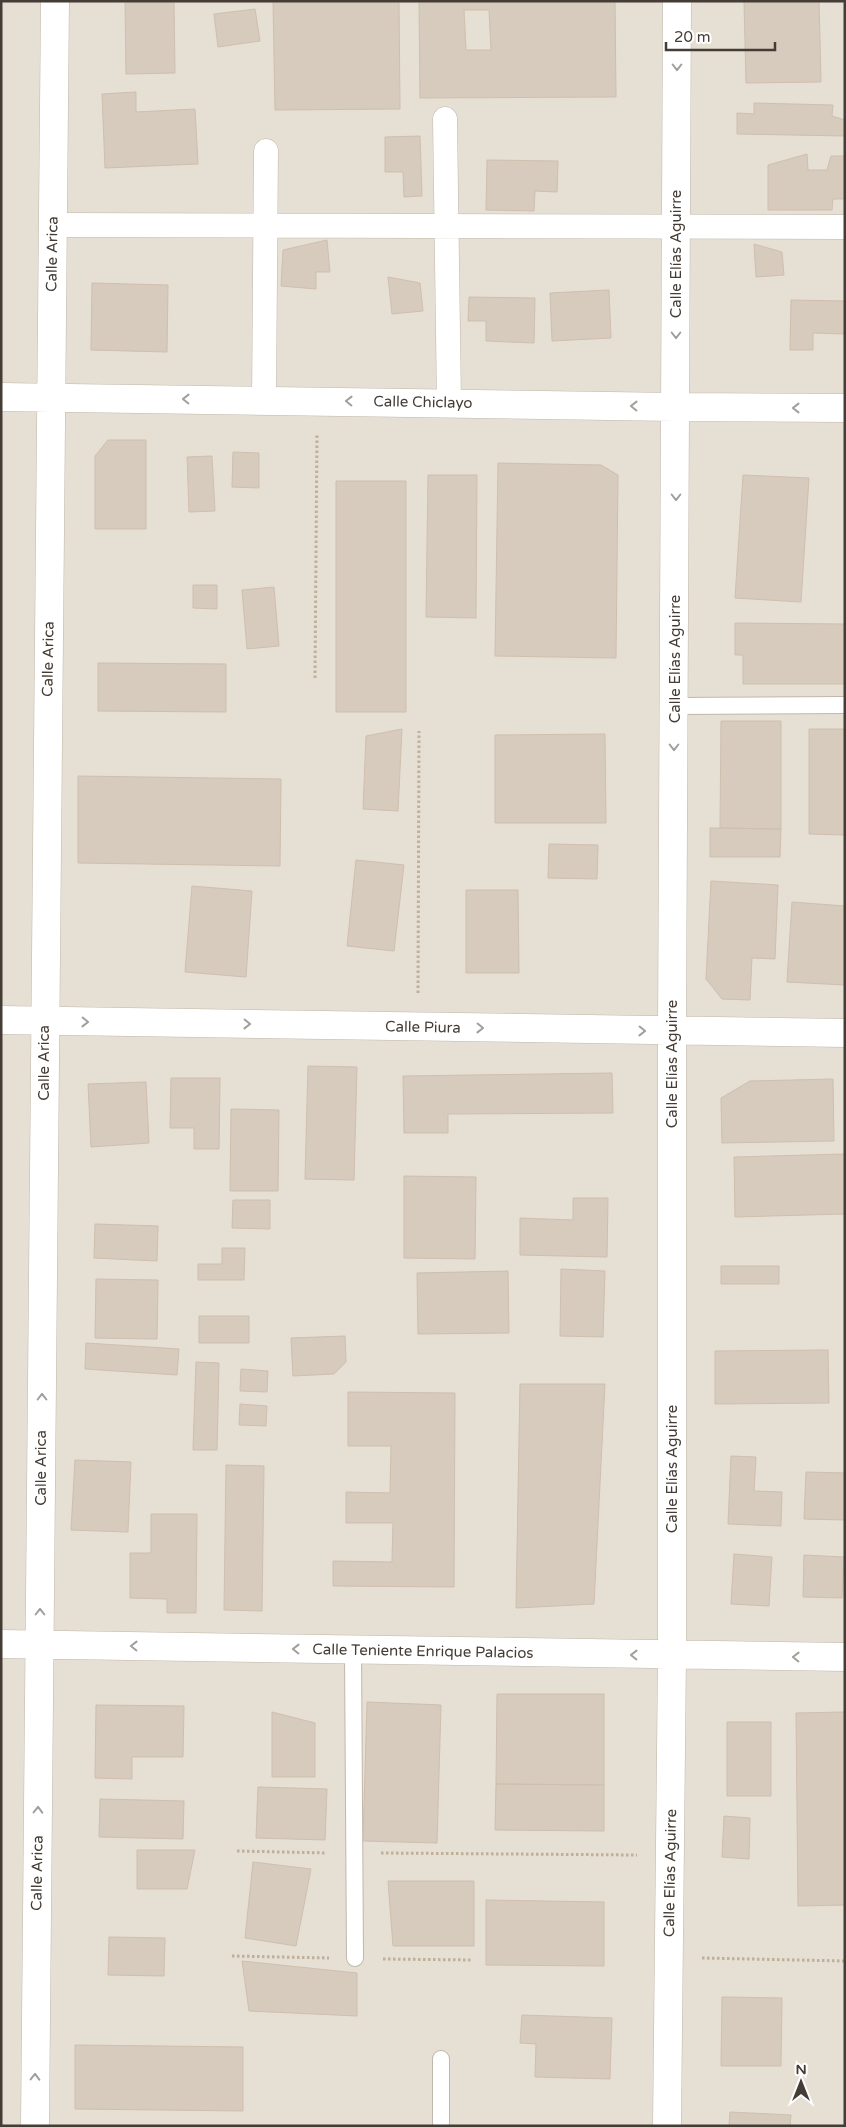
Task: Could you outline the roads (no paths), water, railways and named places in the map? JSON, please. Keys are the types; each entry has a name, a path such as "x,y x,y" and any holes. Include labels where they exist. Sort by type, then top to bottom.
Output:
{"street":[{"name":"Calle Arica","path":"35,2126 55,1"},
{"name":"Calle Elías Aguirre","path":"667,2126 672,1656 672,1032 677,1"},
{"path":"445,119 449,403"},
{"path":"264,400 266,151"},
{"path":"52,225 845,227"},
{"name":"Calle Chiclayo","path":"1,397 845,408"},
{"name":"Calle Piura","path":"1,1020 672,1032 845,1033"},
{"name":"Calle Teniente Enrique Palacios","path":"1,1644 845,1658"}],"lane":[{"path":"674,706 845,705"},
{"path":"353,1650 355,1958"},
{"path":"441,2059 441,2126"}]}
